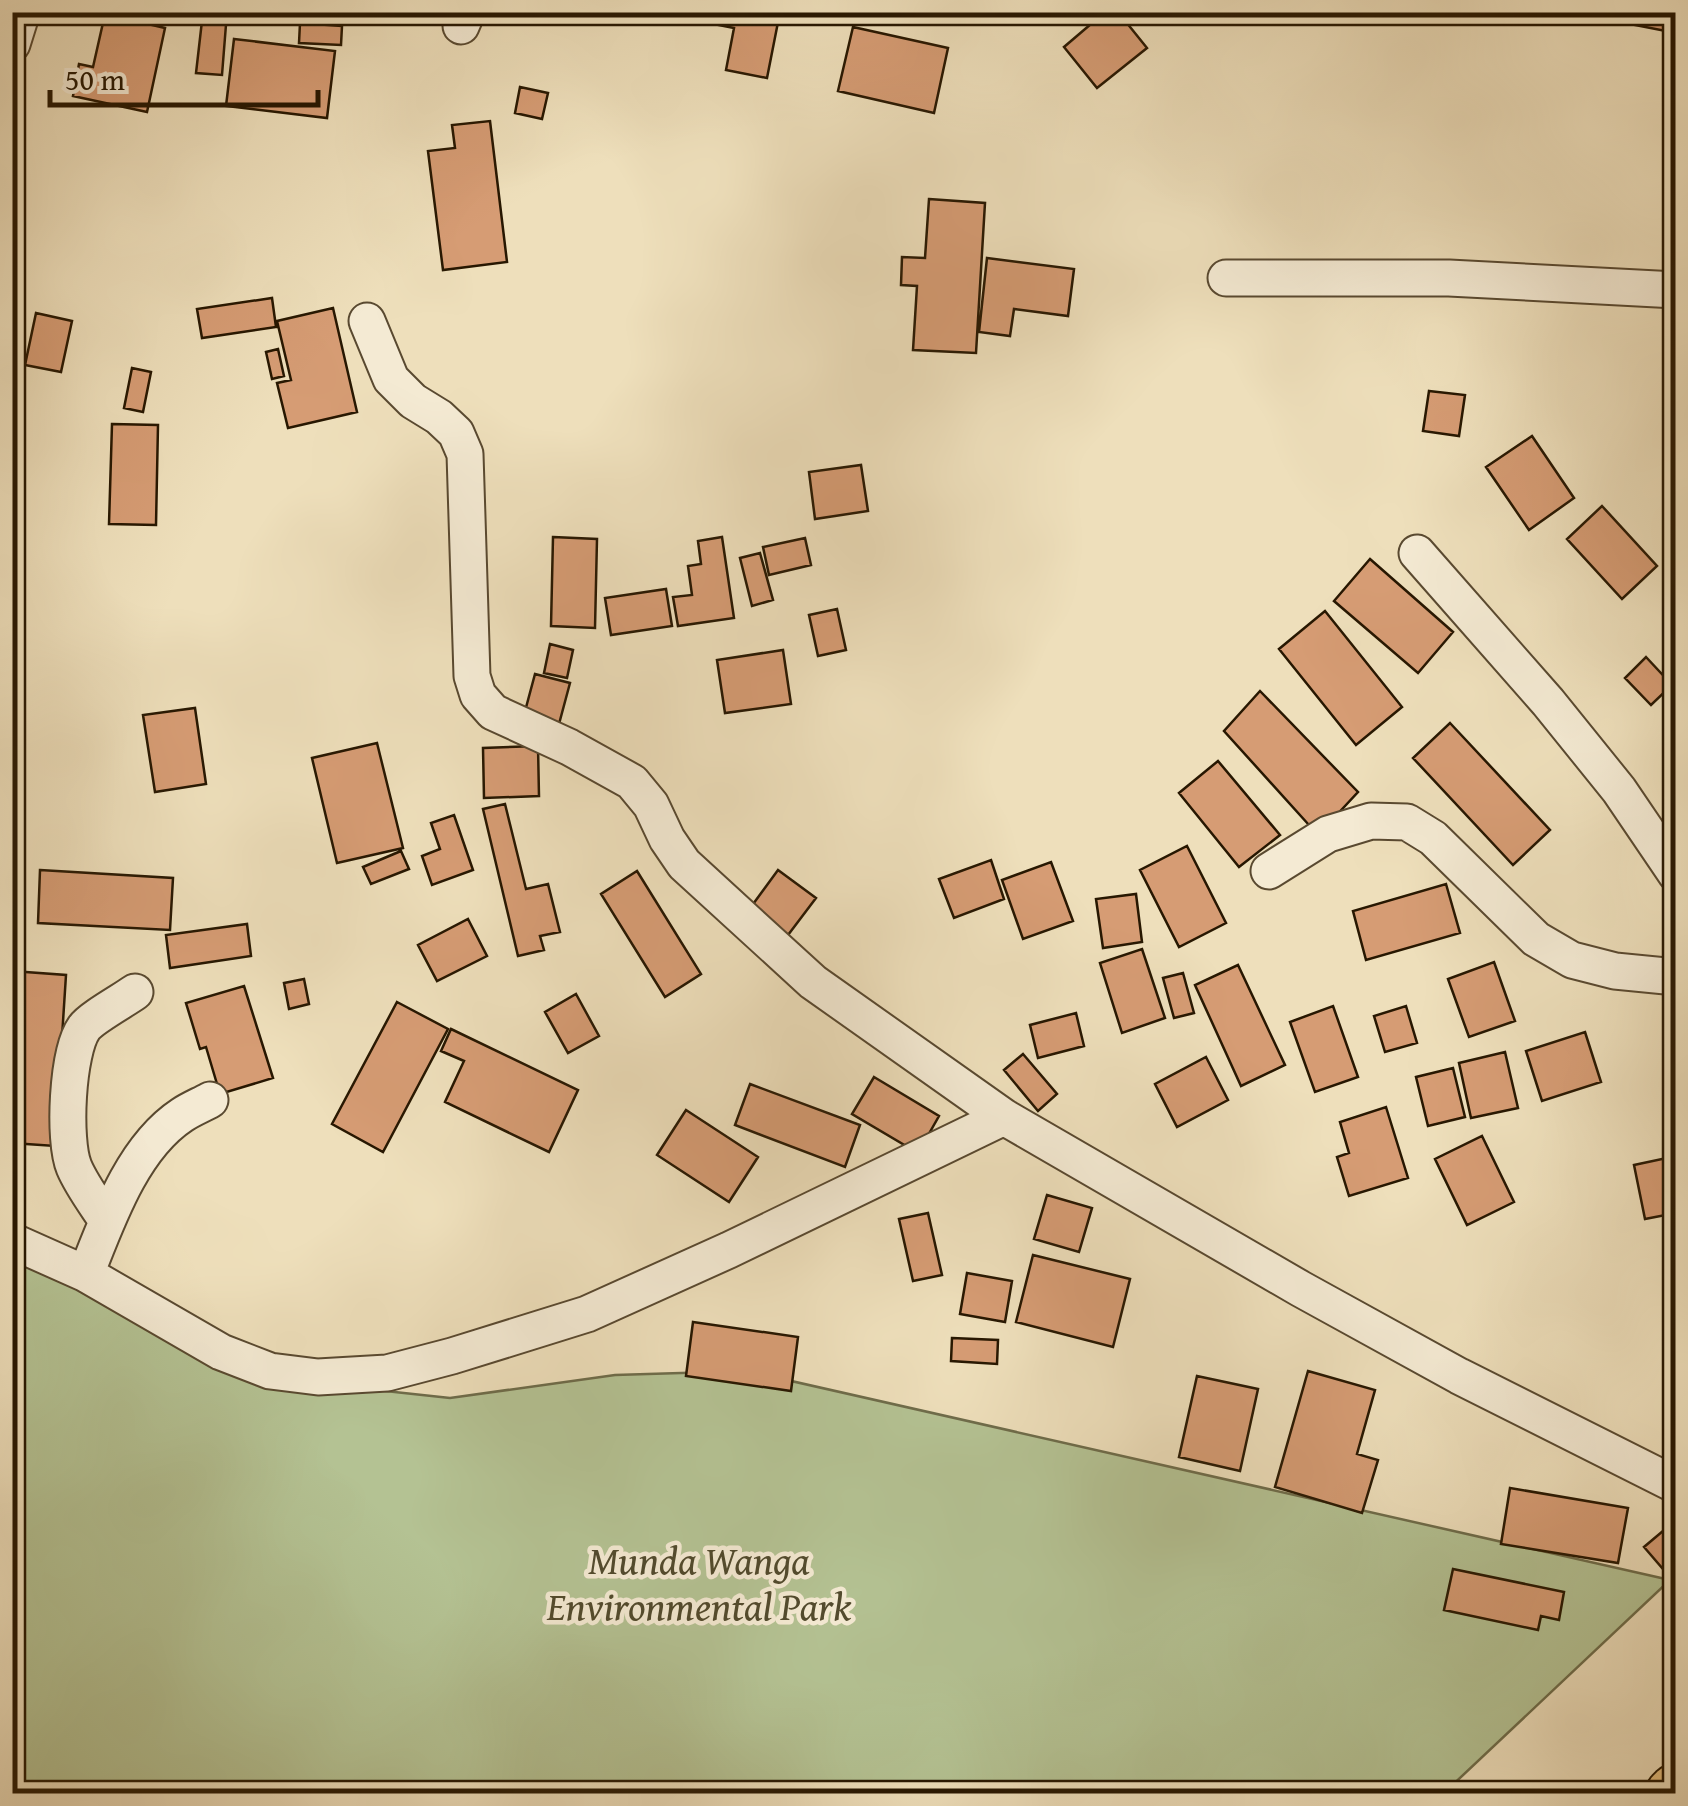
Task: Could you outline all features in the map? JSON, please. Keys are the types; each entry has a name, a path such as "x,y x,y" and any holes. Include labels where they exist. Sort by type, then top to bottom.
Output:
{"street":[{"path":"12,44 22,12"},
{"path":"1226,278 1448,278 1676,290"},
{"path":"368,322 392,380 456,432 465,454 472,676 478,694 493,712 570,747 632,782 651,805 684,864 813,982 1004,1117 1428,1359 1676,1484"},
{"path":"1417,553 1619,790 1676,874"},
{"path":"1269,871 1328,834 1371,821 1407,822 1433,838 1536,938 1572,960 1615,972 1676,977"},
{"path":"107,1221 73,1166 66,1120 74,1053 84,1027 136,992"},
{"path":"86,1274 107,1221 154,1139 181,1115 210,1100"},
{"path":"12,1241 86,1274 221,1352 270,1371 318,1376 388,1373 587,1314 730,1250 1004,1117"}],"green space":[{"name":"Munda Wanga Environmental Park","path":"12,1243 256,1377 450,1398 615,1375 747,1371 1670,1580 1444,1793 13,1793"}],"building":[{"path":"203,12 227,12 222,75 196,73"},
{"path":"780,12 767,78 726,70 734,28 668,15"},
{"path":"1105,12 1118,12 1147,48 1097,88 1064,47"},
{"path":"1431,12 1510,12 1433,22"},
{"path":"1632,12 1676,12 1676,33 1630,24"},
{"path":"105,14 165,28 147,112 73,96 79,64 93,67"},
{"path":"300,23 342,26 341,45 299,43"},
{"path":"853,27 948,48 934,113 838,91"},
{"path":"234,39 335,51 327,118 226,106"},
{"path":"520,87 548,93 542,119 515,113"},
{"path":"490,121 507,262 443,270 428,151 455,148 452,125"},
{"path":"929,199 985,203 976,353 913,350 917,286 901,285 902,257 925,258"},
{"path":"987,258 1074,269 1068,316 1014,309 1010,336 979,332"},
{"path":"272,298 276,327 202,338 197,309"},
{"path":"333,308 357,412 288,428 277,383 291,380 277,321"},
{"path":"36,313 72,321 61,372 25,365"},
{"path":"278,349 284,376 272,379 266,352"},
{"path":"132,368 151,372 143,412 124,408"},
{"path":"1429,391 1465,395 1459,436 1423,431"},
{"path":"112,424 158,425 156,525 109,524"},
{"path":"1532,436 1574,498 1529,530 1486,467"},
{"path":"861,465 868,511 815,519 809,472"},
{"path":"1602,506 1657,566 1622,599 1567,539"},
{"path":"553,537 597,539 595,628 551,626"},
{"path":"722,537 734,618 678,626 673,597 692,595 688,566 701,564 698,541"},
{"path":"805,538 811,565 769,575 763,547"},
{"path":"760,553 773,600 752,606 740,558"},
{"path":"1370,559 1453,632 1418,673 1334,601"},
{"path":"666,589 672,626 611,635 605,598"},
{"path":"837,609 846,650 818,656 809,615"},
{"path":"1325,611 1402,707 1356,745 1279,649"},
{"path":"550,644 573,650 567,678 544,673"},
{"path":"783,650 791,704 725,713 717,660"},
{"path":"1646,657 1672,685 1651,705 1625,678"},
{"path":"535,674 570,683 559,724 524,715"},
{"path":"1260,691 1358,792 1318,835 1224,731"},
{"path":"195,708 206,784 155,792 143,715"},
{"path":"1450,723 1550,830 1513,865 1413,758"},
{"path":"377,743 403,848 337,863 312,758"},
{"path":"538,746 539,796 484,798 483,748"},
{"path":"1218,761 1280,835 1239,867 1179,793"},
{"path":"505,804 526,889 548,884 560,932 540,936 544,950 518,956 483,809"},
{"path":"454,815 473,870 432,885 422,856 440,849 431,823"},
{"path":"1187,846 1226,923 1179,947 1140,870"},
{"path":"401,851 409,869 371,884 363,867"},
{"path":"991,860 1004,899 954,918 939,879"},
{"path":"1051,862 1073,921 1023,939 1002,880"},
{"path":"40,870 173,878 170,930 38,923"},
{"path":"778,870 816,898 785,939 748,911"},
{"path":"637,871 701,974 665,997 601,894"},
{"path":"1446,884 1460,933 1366,960 1353,911"},
{"path":"1136,894 1142,942 1103,948 1096,899"},
{"path":"468,919 487,956 437,981 418,945"},
{"path":"247,924 251,956 170,968 166,935"},
{"path":"1142,949 1165,1018 1122,1033 1100,963"},
{"path":"1494,962 1515,1021 1469,1037 1448,979"},
{"path":"1238,965 1285,1065 1241,1086 1195,985"},
{"path":"12,971 66,975 55,1146 12,1143"},
{"path":"1183,973 1194,1013 1174,1018 1163,978"},
{"path":"304,979 309,1004 289,1009 284,983"},
{"path":"244,986 273,1078 220,1094 206,1047 200,1049 186,1003"},
{"path":"576,994 599,1036 568,1053 545,1012"},
{"path":"397,1002 448,1029 383,1152 332,1124"},
{"path":"1333,1006 1358,1077 1315,1092 1290,1022"},
{"path":"1406,1006 1417,1043 1385,1052 1374,1016"},
{"path":"1076,1013 1084,1046 1038,1058 1030,1025"},
{"path":"451,1029 578,1090 549,1152 445,1102 464,1061 441,1051"},
{"path":"1585,1032 1601,1082 1542,1101 1526,1051"},
{"path":"1505,1052 1518,1108 1471,1118 1459,1063"},
{"path":"1023,1054 1057,1094 1038,1111 1004,1070"},
{"path":"1206,1057 1228,1100 1177,1127 1155,1084"},
{"path":"1453,1068 1465,1117 1428,1126 1416,1077"},
{"path":"874,1077 939,1116 918,1153 852,1114"},
{"path":"750,1084 860,1125 845,1167 735,1125"},
{"path":"1386,1107 1408,1178 1349,1196 1337,1157 1349,1153 1340,1122"},
{"path":"686,1110 758,1157 729,1202 657,1155"},
{"path":"1482,1136 1514,1202 1467,1225 1435,1159"},
{"path":"1676,1156 1676,1213 1645,1219 1634,1165"},
{"path":"1047,1195 1092,1208 1079,1252 1034,1239"},
{"path":"928,1213 942,1275 913,1281 899,1219"},
{"path":"1033,1255 1130,1279 1113,1347 1016,1322"},
{"path":"967,1273 1012,1281 1005,1322 960,1314"},
{"path":"693,1322 798,1337 791,1391 686,1376"},
{"path":"952,1338 998,1340 997,1364 951,1361"},
{"path":"1308,1371 1375,1390 1357,1454 1378,1460 1362,1513 1275,1487"},
{"path":"1197,1376 1258,1389 1240,1471 1179,1457"},
{"path":"1510,1488 1628,1508 1618,1563 1501,1544"},
{"path":"1676,1520 1676,1571 1669,1576 1644,1547"},
{"path":"1453,1569 1564,1592 1559,1620 1541,1616 1538,1630 1444,1610"}]}
